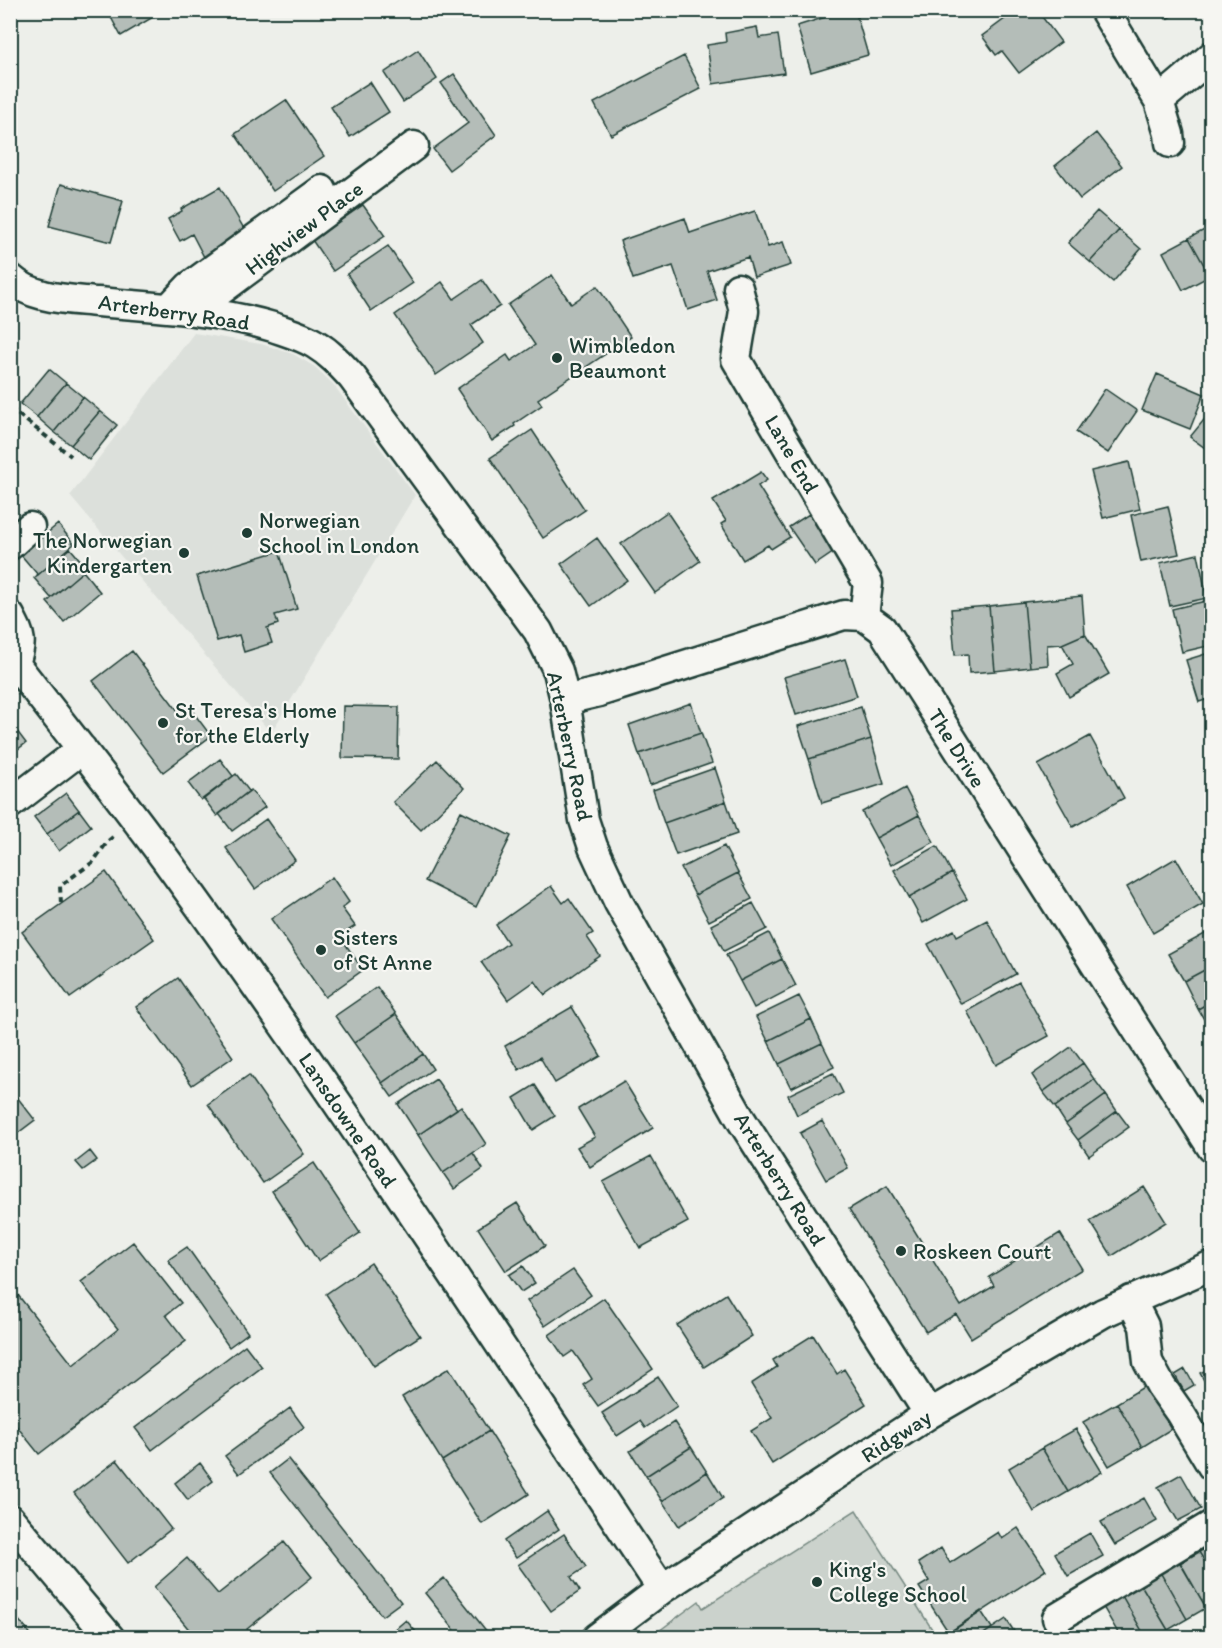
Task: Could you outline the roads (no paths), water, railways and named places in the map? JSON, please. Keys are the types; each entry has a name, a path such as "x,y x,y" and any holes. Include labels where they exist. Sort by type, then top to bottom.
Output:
{"street":[{"path":"1104,10 1159,100 1170,143"},
{"path":"1159,100 1212,56"},
{"name":"Highview Place","path":"181,309 414,146"},
{"path":"181,309 190,286 322,190"},
{"name":"Arterberry Road","path":"10,278 17,285 40,295 181,309 259,323 293,333 314,343 334,357 352,377 538,631 558,671 565,700 584,820 593,847 619,903 740,1118 929,1414"},
{"name":"Lane End","path":"738,288 744,311 736,359 868,582 864,616"},
{"path":"565,700 599,692 844,615 864,616"},
{"path":"10,616 18,631 21,644 13,663"},
{"name":"The Drive","path":"864,616 882,629 1212,1148"},
{"name":"Lansdowne Road","path":"13,663 82,749 177,875 324,1083 662,1589"},
{"path":"10,804 82,749"},
{"name":"Ridgway","path":"597,1638 662,1589 929,1414 1103,1313 1212,1265"},
{"path":"1131,1300 1144,1326 1148,1362 1212,1466"},
{"path":"10,1519 110,1638"},
{"path":"1057,1618 1212,1525"}],"place":[{"name":"Wimbledon Beaumont","path":"557,358"},
{"name":"Norwegian School in London","path":"247,533"},
{"name":"The Norwegian Kindergarten","path":"184,553"},
{"name":"St Teresa's Home for the Elderly","path":"163,723"},
{"name":"Sisters of St Anne","path":"321,950"},
{"name":"Roskeen Court","path":"901,1251"},
{"name":"King's College School","path":"817,1582"}]}
